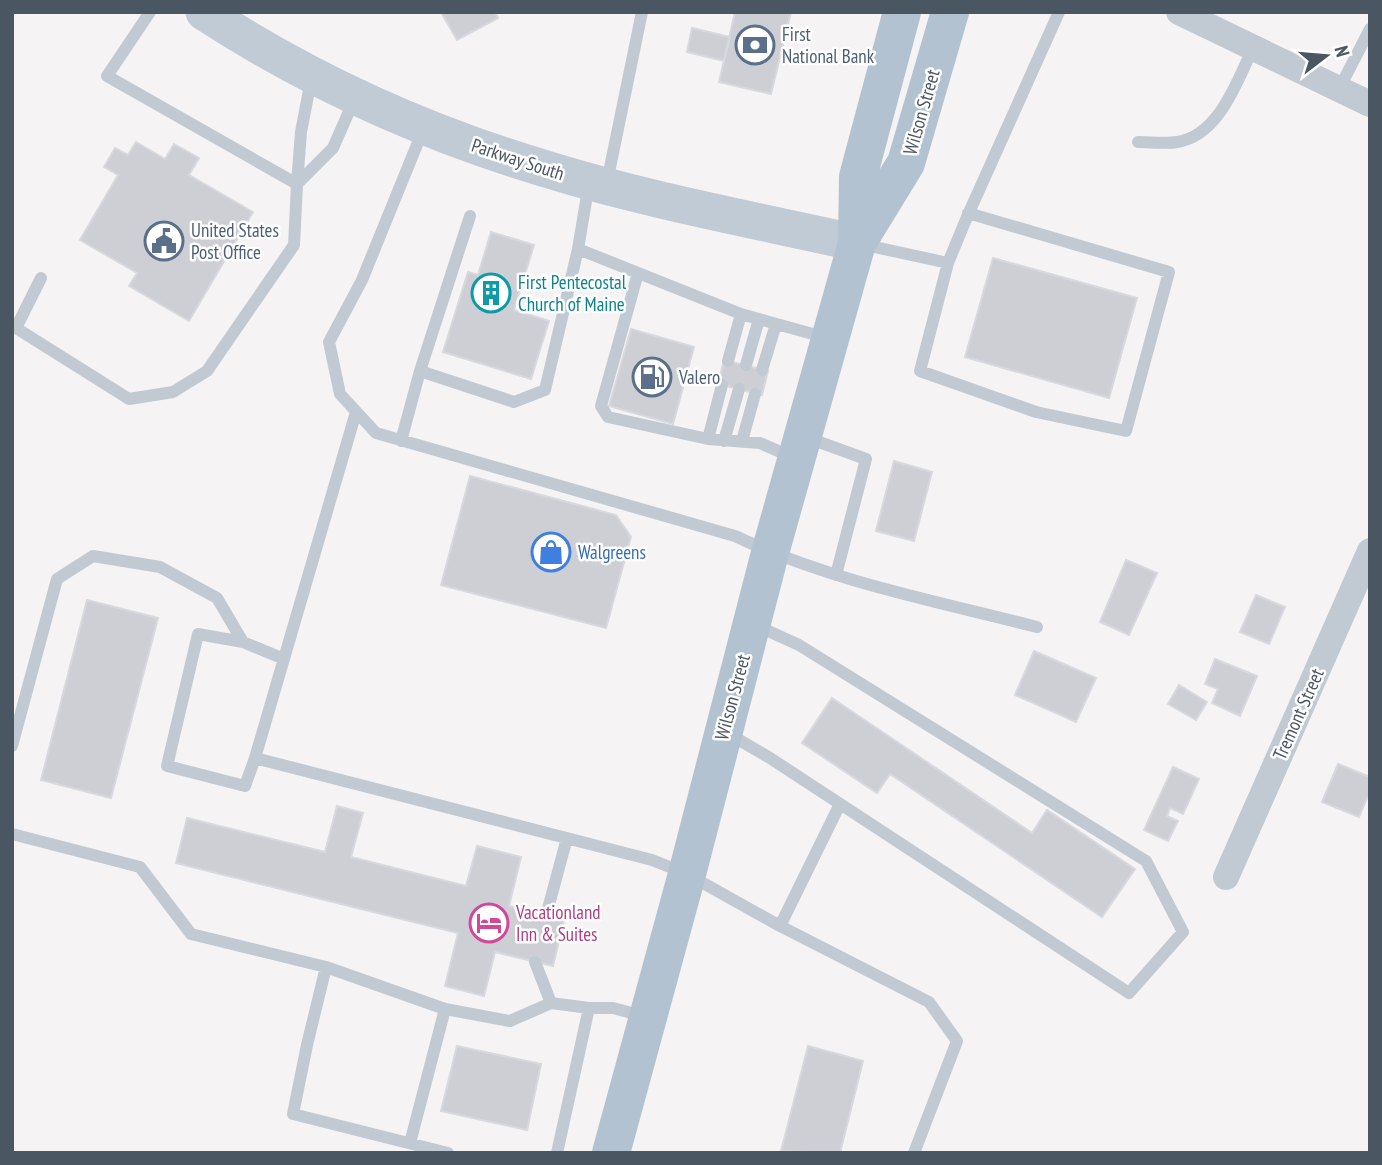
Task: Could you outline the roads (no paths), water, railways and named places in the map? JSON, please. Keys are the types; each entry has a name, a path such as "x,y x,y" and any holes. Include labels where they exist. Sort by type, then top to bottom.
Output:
{"main road":[{"name":"Parkway South","path":"204,12 312,76 356,97 511,158 598,183 856,243"},
{"name":"Wilson Street","path":"611,1153 770,553 856,243 858,177 902,12"},
{"name":"Wilson Street","path":"856,243 906,163 950,12"}],"street":[{"path":"1179,12 1370,104"},
{"name":"Tremont Street","path":"1226,877 1370,552"}],"lane":[{"path":"150,12 107,76 297,184"},
{"path":"421,371 514,402 545,390 578,249 598,183 642,12"},
{"path":"968,213 1169,272 1126,430 1035,412 920,371 948,263 968,213 1059,12"},
{"path":"1339,89 1370,29"},
{"path":"1138,142 1177,142 1196,135 1209,125 1230,95 1253,48"},
{"path":"41,278 16,328 129,399 173,392 207,371 294,245 301,132 312,76"},
{"path":"297,184 333,148 356,97"},
{"path":"424,126 362,280 329,342 340,394 376,433 735,536 770,553 836,575 1038,627"},
{"path":"401,441 470,216"},
{"path":"856,243 948,263"},
{"path":"578,249 741,314 830,339"},
{"path":"638,273 601,406 608,417 708,439 801,448 866,459 836,575"},
{"path":"728,361 741,314"},
{"path":"746,365 759,319"},
{"path":"762,370 776,324"},
{"path":"708,439 722,384"},
{"path":"724,441 739,389"},
{"path":"742,441 755,394"},
{"path":"284,659 243,642 198,634 167,766 245,786 255,758 284,659 355,412"},
{"path":"12,746 57,579 93,556 160,567 217,598 243,642"},
{"path":"723,731 840,804 1129,993 1183,932 1146,861 799,645 751,624"},
{"path":"255,758 652,860 687,874 780,926 929,1002 957,1041 914,1153"},
{"path":"780,926 840,804"},
{"path":"12,834 140,867 191,934 326,967 445,1009 510,1021 551,1003 613,1008 647,1017"},
{"path":"546,916 567,838"},
{"path":"535,962 551,1003"},
{"path":"326,967 293,1114 448,1153"},
{"path":"557,1153 589,1008"},
{"path":"410,1143 445,1009"}],"place":[{"name":"First National Bank","path":"755,45"},
{"name":"United States Post Office","path":"164,241"},
{"name":"First Pentecostal Church of Maine","path":"491,293"},
{"name":"Valero","path":"652,377"},
{"name":"Walgreens","path":"551,552"},
{"name":"Vacationland Inn & Suites","path":"489,923"}]}
